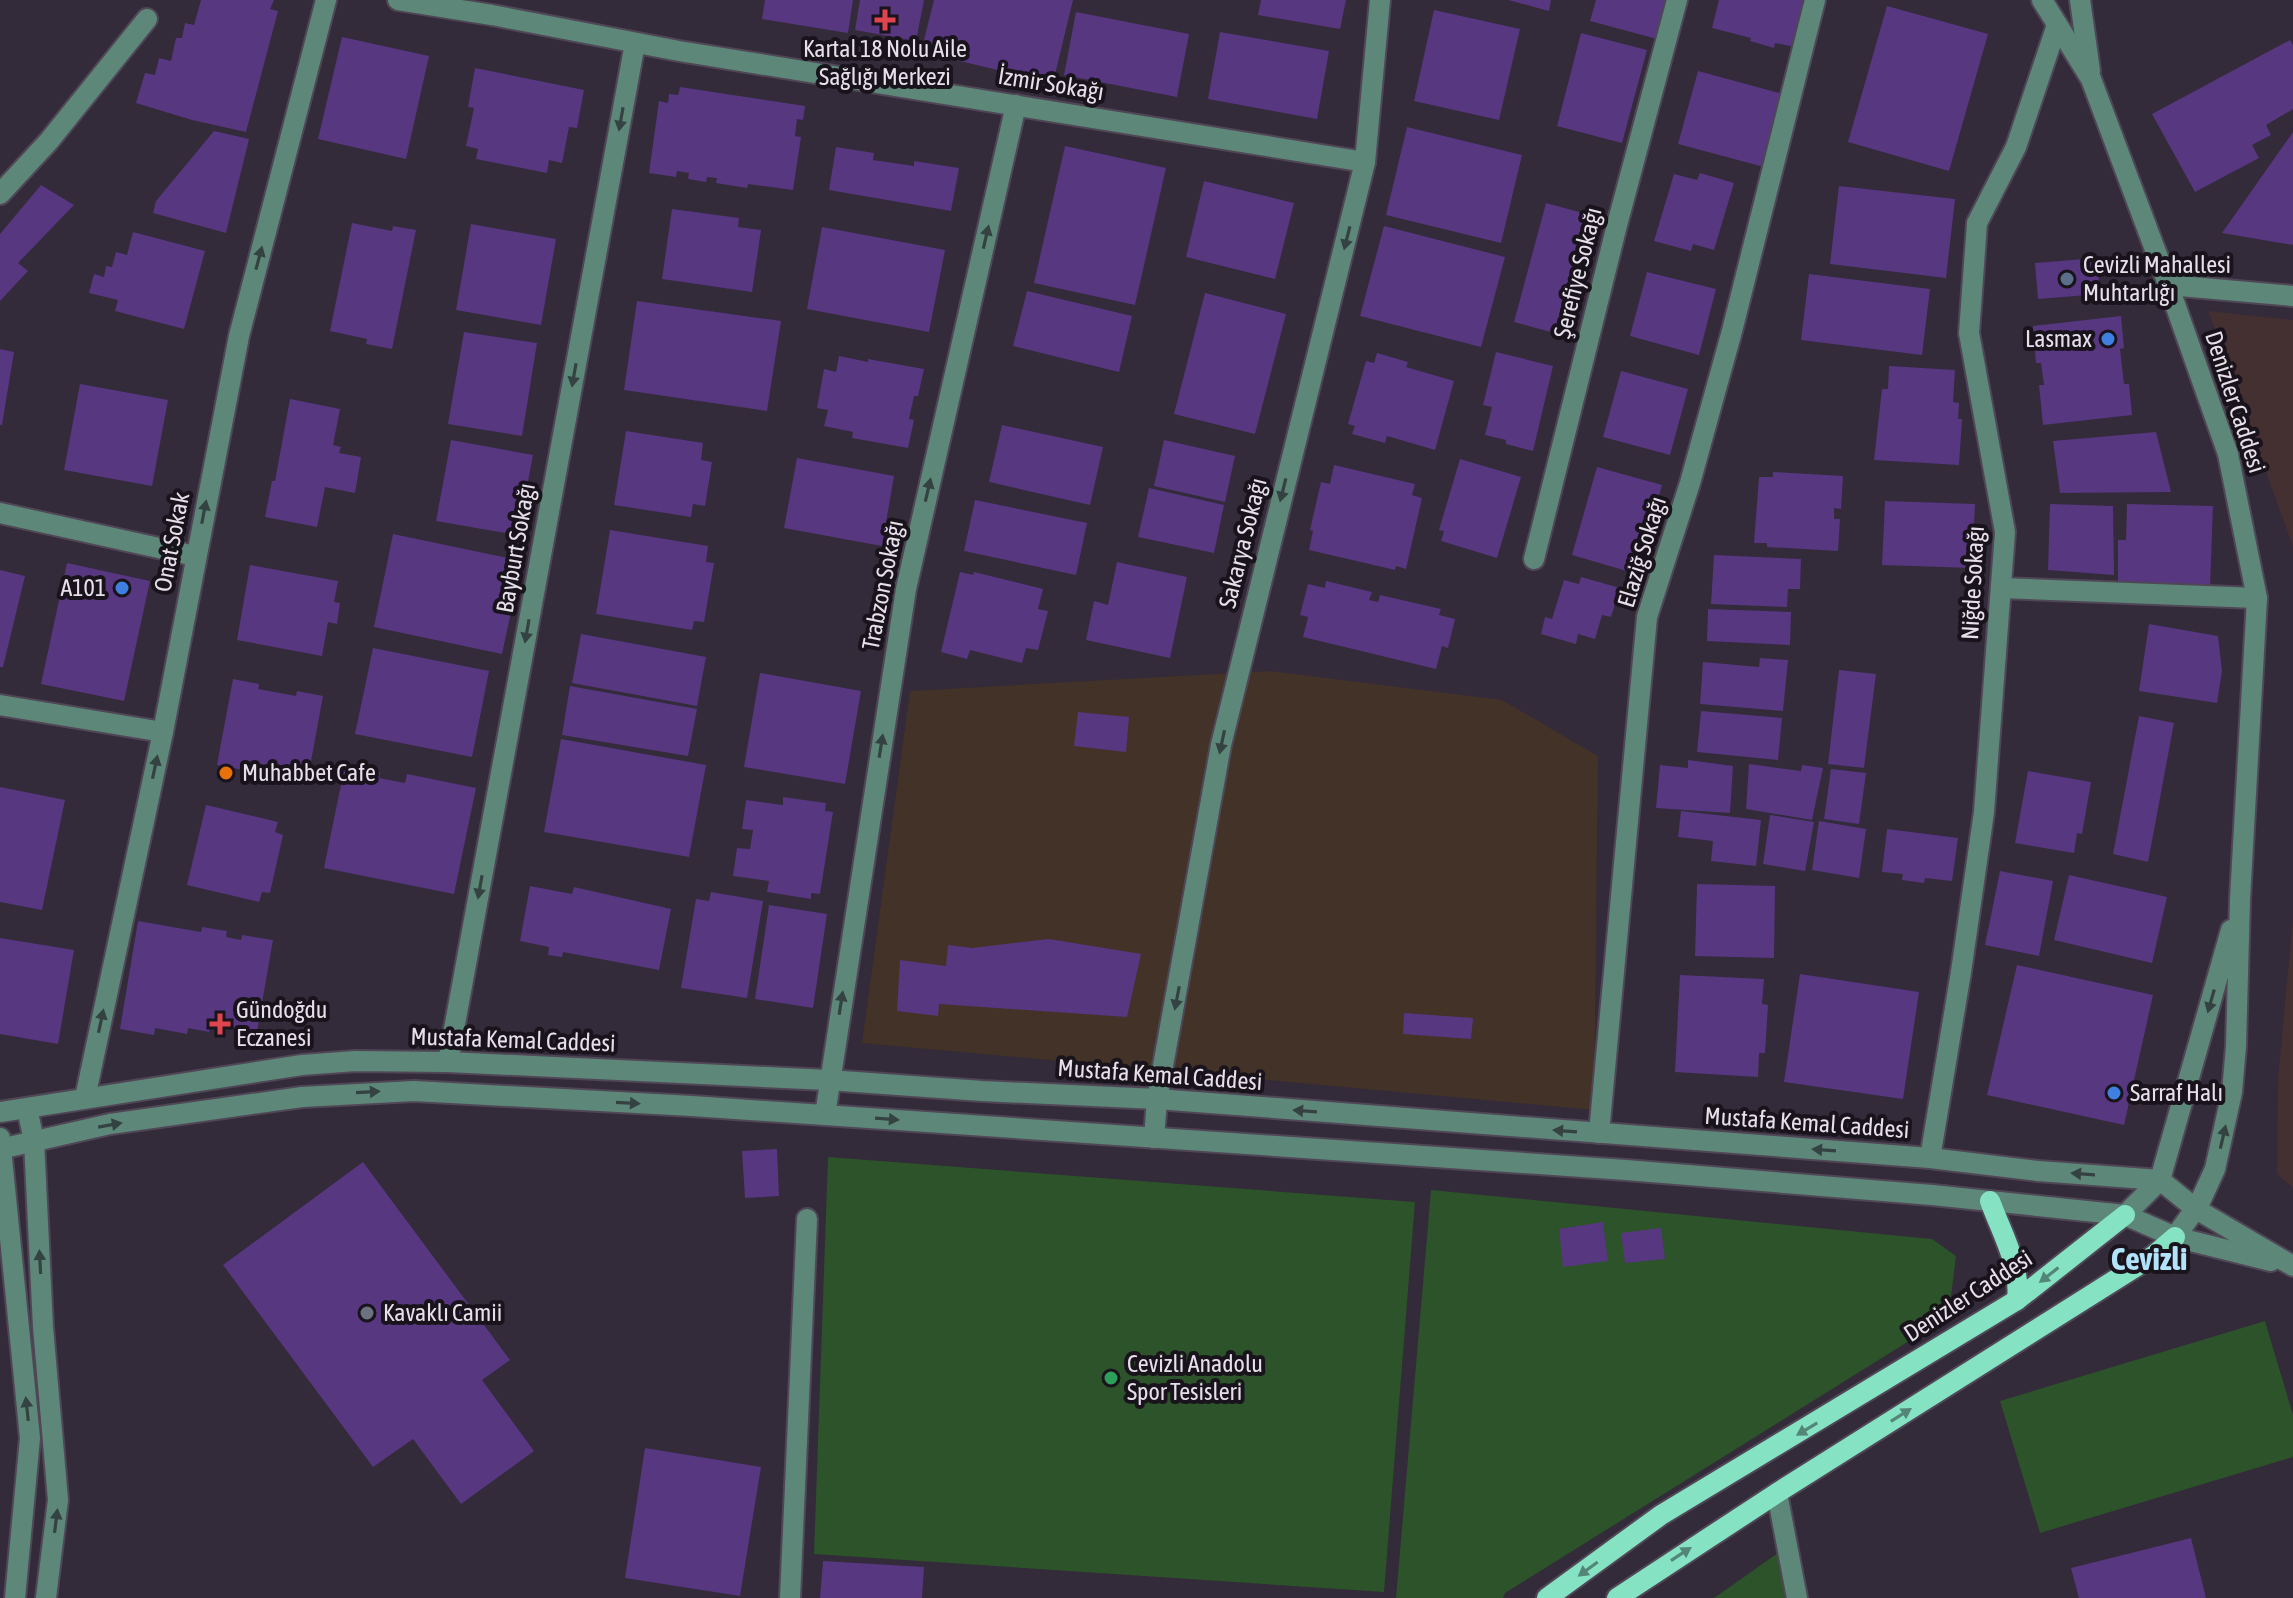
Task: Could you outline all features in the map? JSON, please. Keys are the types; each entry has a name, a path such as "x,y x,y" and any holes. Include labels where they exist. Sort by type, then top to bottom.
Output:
{"main road":[{"path":"1990,1201 2016,1263 2017,1300"},
{"name":"Denizler Caddesi","path":"1547,1598 1661,1515 2017,1300 2125,1215"},
{"name":"Denizler Caddesi","path":"1617,1598 1777,1493 2153,1256 2175,1237"}],"street":[{"name":"Onat Sokak","path":"85,1098 163,732 239,336 326,0"},
{"name":"İzmir Sokağı","path":"398,0 635,43 1365,162"},
{"name":"Sakarya Sokağı","path":"1154,1138 1157,1099 1221,745 1365,162 1380,0"},
{"name":"Şerefiye Sokağı","path":"1534,559 1677,0"},
{"name":"Elaziğ Sokağı","path":"1599,1133 1647,617 1690,483 1732,331 1815,0"},
{"name":"Denizler Caddesi","path":"2042,0 2091,79 2169,285 2228,454 2257,598 2232,1092 2215,1169 2196,1209 2175,1237"},
{"name":"Denizler Caddesi","path":"2080,0 2091,79"},
{"path":"0,194 49,141 147,19"},
{"name":"Niğde Sokağı","path":"1930,1158 1984,812 2005,532 1969,333 1977,223 2016,147 2057,25"},
{"name":"Bayburt Sokağı","path":"448,1062 635,43"},
{"name":"Trabzon Sokağı","path":"825,1115 906,589 1016,105"},
{"path":"2169,285 2293,296"},
{"path":"0,513 195,556"},
{"path":"2001,588 2257,598"},
{"path":"0,705 163,732"},
{"name":"Denizler Caddesi","path":"2125,1215 2160,1180 2240,899"},
{"name":"Mustafa Kemal Caddesi","path":"0,1112 302,1065 355,1061 448,1062 1157,1099 1930,1158 2038,1171 2160,1180"},
{"path":"15,1598 30,1438 1,1145 110,1124 302,1097 368,1091 445,1092 825,1115 1626,1170 1990,1201 2125,1215 2175,1237 2293,1267"},
{"path":"27,1108 34,1141 43,1327 58,1500 46,1598"},
{"path":"2160,1180 2196,1209 2293,1267"},
{"path":"790,1598 807,1219"},
{"path":"1777,1493 1797,1598"},
{"path":"0,1597 9,1598"}],"shaded area":[{"path":"2208,311 2293,320 2293,547"},
{"path":"1270,671 1502,700 1598,756 1594,1110 862,1043 910,691"},
{"path":"2293,917 2293,1188 2277,1174 2278,1079"}],"green space":[{"name":"Cevizli Anadolu Spor Tesisleri","path":"828,1157 1415,1202 1384,1592 814,1554"},
{"path":"1431,1190 1932,1239 1956,1256 1951,1297 1909,1341 1505,1593 1503,1598 1396,1598"},
{"path":"2265,1321 2293,1415 2293,1457 2040,1533 2000,1401"},
{"path":"1782,1550 1785,1598 1714,1598"}],"building":[{"path":"201,0 274,0 270,9 278,11 246,132 136,103 145,73 155,75 159,58 171,61 176,38 182,38 185,23 194,25"},
{"path":"765,0 853,0 848,33 762,19"},
{"path":"860,0 924,0 916,41 855,30"},
{"path":"934,0 1073,0 1053,83 921,52"},
{"path":"1261,0 1346,0 1340,29 1258,15"},
{"path":"1508,0 1551,0 1549,11"},
{"path":"1596,0 1668,0 1657,39 1590,21"},
{"path":"1719,0 1807,0 1795,47 1775,43 1774,48 1750,41 1751,38 1712,28"},
{"path":"1887,6 1988,34 1949,171 1848,142"},
{"path":"1434,10 1520,29 1499,120 1414,101"},
{"path":"1076,12 1189,34 1177,97 1064,75"},
{"path":"1220,32 1329,51 1317,119 1208,99"},
{"path":"1581,33 1647,50 1622,143 1557,126"},
{"path":"342,37 429,56 406,159 318,139"},
{"path":"2290,40 2293,45 2293,109 2266,125 2271,135 2252,145 2259,158 2195,192 2152,114"},
{"path":"475,68 584,90 577,128 569,127 562,163 549,160 547,173 476,159 478,149 466,146 474,108 468,107"},
{"path":"1698,71 1783,94 1764,167 1678,144"},
{"path":"680,87 805,106 803,120 797,119 795,136 801,137 793,190 748,184 747,188 716,183 717,178 707,177 706,182 688,179 689,173 677,171 676,177 649,173 659,101 668,103 669,94 678,95"},
{"path":"1407,127 1522,155 1501,243 1386,215"},
{"path":"214,131 249,139 226,233 153,213 156,201"},
{"path":"2293,132 2293,245 2222,233"},
{"path":"1065,146 1166,168 1135,305 1034,283"},
{"path":"836,147 874,153 873,160 914,166 914,161 959,168 951,211 829,190"},
{"path":"1700,173 1734,183 1714,250 1693,244 1691,251 1654,241 1674,174 1697,180"},
{"path":"1204,181 1294,203 1275,279 1186,257"},
{"path":"41,185 74,205 18,263 28,271 0,301 0,234"},
{"path":"1839,186 1955,199 1946,278 1830,264"},
{"path":"1546,203 1601,218 1569,337 1514,322"},
{"path":"672,209 739,218 738,227 761,230 752,292 662,279"},
{"path":"352,223 392,231 393,226 416,230 392,349 366,344 367,339 330,331"},
{"path":"471,224 556,239 541,325 456,310"},
{"path":"1384,226 1505,257 1481,347 1360,316"},
{"path":"822,227 945,250 929,332 807,309"},
{"path":"133,232 205,251 184,329 115,311 118,300 89,293 94,274 104,277 106,266 112,267 116,252 127,255"},
{"name":"Cevizli Mahallesi Muhtarlığı","path":"2097,258 2100,294 2038,299 2035,263"},
{"path":"1647,272 1716,289 1699,355 1630,336"},
{"path":"1809,274 1930,289 1922,355 1801,340"},
{"path":"1027,291 1132,316 1119,372 1013,346"},
{"path":"1205,293 1286,314 1255,434 1174,414"},
{"path":"637,301 781,321 767,411 624,390"},
{"path":"2121,316 2124,348 2120,349 2124,384 2129,384 2132,415 2043,425 2039,385 2044,385 2041,363 2036,363 2033,326"},
{"path":"464,332 537,343 522,436 448,424"},
{"path":"0,349 14,352 2,425 0,425"},
{"path":"1496,352 1553,366 1533,451 1485,435 1492,407 1483,405"},
{"path":"1377,353 1408,362 1406,367 1454,381 1435,450 1387,436 1385,443 1352,434 1355,426 1348,424 1366,361 1374,363"},
{"path":"839,356 924,369 909,419 914,420 908,448 852,438 853,432 824,426 828,410 817,408 824,369 836,372"},
{"path":"1889,366 1955,370 1953,402 1959,403 1958,419 1962,419 1959,465 1874,460 1882,389 1888,389"},
{"path":"1621,371 1688,389 1670,455 1603,437"},
{"path":"80,384 168,400 152,486 64,470"},
{"path":"290,399 340,409 333,445 341,447 339,453 361,457 355,493 325,487 317,527 265,517"},
{"path":"1002,425 1103,447 1090,505 989,482"},
{"path":"626,431 703,443 701,460 712,462 705,506 693,504 691,517 614,505"},
{"path":"2156,432 2171,492 2060,493 2053,441"},
{"path":"451,440 533,455 518,535 436,521"},
{"path":"1164,440 1235,456 1225,502 1154,486"},
{"path":"797,458 894,476 882,546 784,528"},
{"path":"1460,459 1521,477 1497,558 1441,541 1444,531 1439,530"},
{"path":"1334,465 1415,484 1412,495 1422,498 1406,569 1396,566 1395,570 1309,550 1313,531 1310,530 1321,482 1330,484"},
{"path":"1597,467 1662,485 1637,574 1572,555"},
{"path":"1773,472 1843,476 1841,509 1834,508 1834,519 1840,519 1838,551 1767,547 1767,543 1754,543 1759,477 1773,477"},
{"path":"1149,488 1224,505 1214,553 1138,537"},
{"path":"975,500 1087,523 1076,575 964,551"},
{"path":"1885,501 1975,504 1972,568 1882,565"},
{"path":"2050,504 2113,506 2114,575 2048,570"},
{"path":"2127,504 2213,506 2210,588 2118,581 2118,540 2126,540"},
{"path":"610,530 708,546 706,562 714,563 704,622 694,621 692,630 596,614"},
{"path":"393,534 522,561 502,654 374,627"},
{"path":"1714,555 1801,559 1800,589 1788,589 1787,607 1711,604"},
{"path":"1117,562 1187,577 1170,658 1086,640 1094,601 1108,605"},
{"path":"67,563 150,581 124,701 41,684"},
{"path":"250,565 338,581 334,602 340,603 337,624 328,622 322,656 237,640"},
{"path":"0,570 25,576 3,667 0,667"},
{"path":"960,572 973,575 974,572 1043,589 1038,609 1048,611 1038,650 1026,648 1022,663 970,650 967,659 941,652"},
{"path":"1581,577 1620,588 1611,617 1602,615 1595,639 1578,634 1576,644 1541,634 1545,617 1552,619 1564,580 1579,584"},
{"path":"1326,581 1372,592 1369,600 1378,602 1380,595 1441,609 1439,615 1455,619 1448,648 1442,646 1436,669 1303,637 1308,617 1300,615 1308,584 1325,588"},
{"path":"1708,609 1791,612 1790,645 1707,641"},
{"path":"2149,624 2218,636 2222,671 2217,703 2139,691"},
{"path":"581,634 706,657 697,706 572,683"},
{"path":"373,648 489,671 472,757 355,734"},
{"path":"1760,658 1788,660 1783,711 1700,704 1703,662 1759,667"},
{"path":"1839,670 1876,674 1864,768 1828,764"},
{"path":"760,673 861,691 845,784 744,767"},
{"path":"233,679 259,684 258,689 296,696 297,691 323,696 307,783 286,779 287,774 244,766 244,770 217,765"},
{"path":"570,686 697,709 688,756 562,735"},
{"path":"1701,711 1782,718 1778,760 1697,752"},
{"path":"1078,712 1129,717 1126,752 1074,746"},
{"path":"2139,716 2174,723 2148,862 2113,854"},
{"path":"561,739 706,765 689,857 544,832"},
{"path":"1688,760 1733,766 1730,813 1656,808 1660,765 1688,768"},
{"path":"1749,764 1801,771 1802,765 1823,768 1812,820 1746,809"},
{"path":"345,765 380,772 379,778 405,783 407,774 476,788 454,894 324,868"},
{"path":"1831,769 1866,773 1859,824 1824,819"},
{"path":"2028,771 2091,782 2082,834 2077,833 2074,853 2015,843"},
{"path":"0,787 65,800 42,910 0,902"},
{"path":"783,797 826,803 825,811 833,812 820,894 811,893 811,899 767,892 769,881 733,876 737,848 750,849 753,830 742,829 746,800 783,805"},
{"path":"206,805 278,822 275,832 283,835 270,893 262,892 259,902 187,885"},
{"path":"1681,811 1761,820 1756,866 1711,861 1713,841 1678,837"},
{"path":"1770,815 1814,822 1805,871 1763,864"},
{"path":"1819,821 1866,829 1859,878 1812,870"},
{"path":"1887,829 1958,838 1952,881 1925,878 1924,883 1902,880 1903,874 1882,872"},
{"path":"2000,871 2053,881 2039,956 1985,945"},
{"path":"2069,875 2167,897 2152,963 2054,940"},
{"path":"1697,884 1775,886 1774,958 1695,956"},
{"path":"530,886 572,894 574,887 671,909 659,970 563,952 562,957 548,955 549,947 520,941"},
{"path":"711,892 763,901 747,998 681,988 696,899 709,901"},
{"path":"769,905 827,914 813,1008 755,999"},
{"path":"138,921 201,932 202,927 227,931 226,937 241,940 242,935 273,940 257,1032 210,1024 209,1032 188,1028 187,1034 155,1028 154,1035 120,1029"},
{"path":"0,938 74,950 58,1044 0,1034"},
{"path":"1049,939 1141,954 1127,1017 939,1004 938,1016 897,1011 900,960 946,966 948,945 972,948"},
{"path":"2017,965 2153,995 2124,1125 1987,1095"},
{"path":"1800,974 1919,992 1903,1099 1784,1082"},
{"path":"1680,975 1764,979 1762,1004 1768,1005 1765,1053 1759,1053 1758,1077 1675,1072"},
{"path":"1404,1013 1473,1018 1471,1039 1403,1034"},
{"path":"777,1149 779,1196 745,1198 742,1151"},
{"name":"Kavaklı Camii","path":"363,1162 510,1360 482,1380 534,1451 461,1504 413,1439 373,1467 223,1265"},
{"path":"1603,1222 1608,1261 1563,1267 1559,1229"},
{"path":"1661,1228 1665,1259 1625,1263 1621,1233"},
{"path":"645,1448 761,1467 740,1596 625,1578"},
{"path":"2191,1538 2206,1598 2079,1598 2071,1568"},
{"path":"823,1561 924,1567 922,1598 820,1598"}],"place":[{"name":"Kartal 18 Nolu Aile Sağlığı Merkezi","path":"885,20"},
{"name":"Cevizli Mahallesi Muhtarlığı","path":"2067,279"},
{"name":"Lasmax","path":"2108,339"},
{"name":"A101","path":"122,588"},
{"name":"Muhabbet Cafe","path":"226,773"},
{"name":"Gündoğdu Eczanesi","path":"220,1024"},
{"name":"Sarraf Halı","path":"2114,1093"},
{"name":"Kavaklı Camii","path":"367,1313"},
{"name":"Cevizli Anadolu Spor Tesisleri","path":"1111,1378"}],"district":[{"name":"Cevizli","path":"2149,1259"}]}
